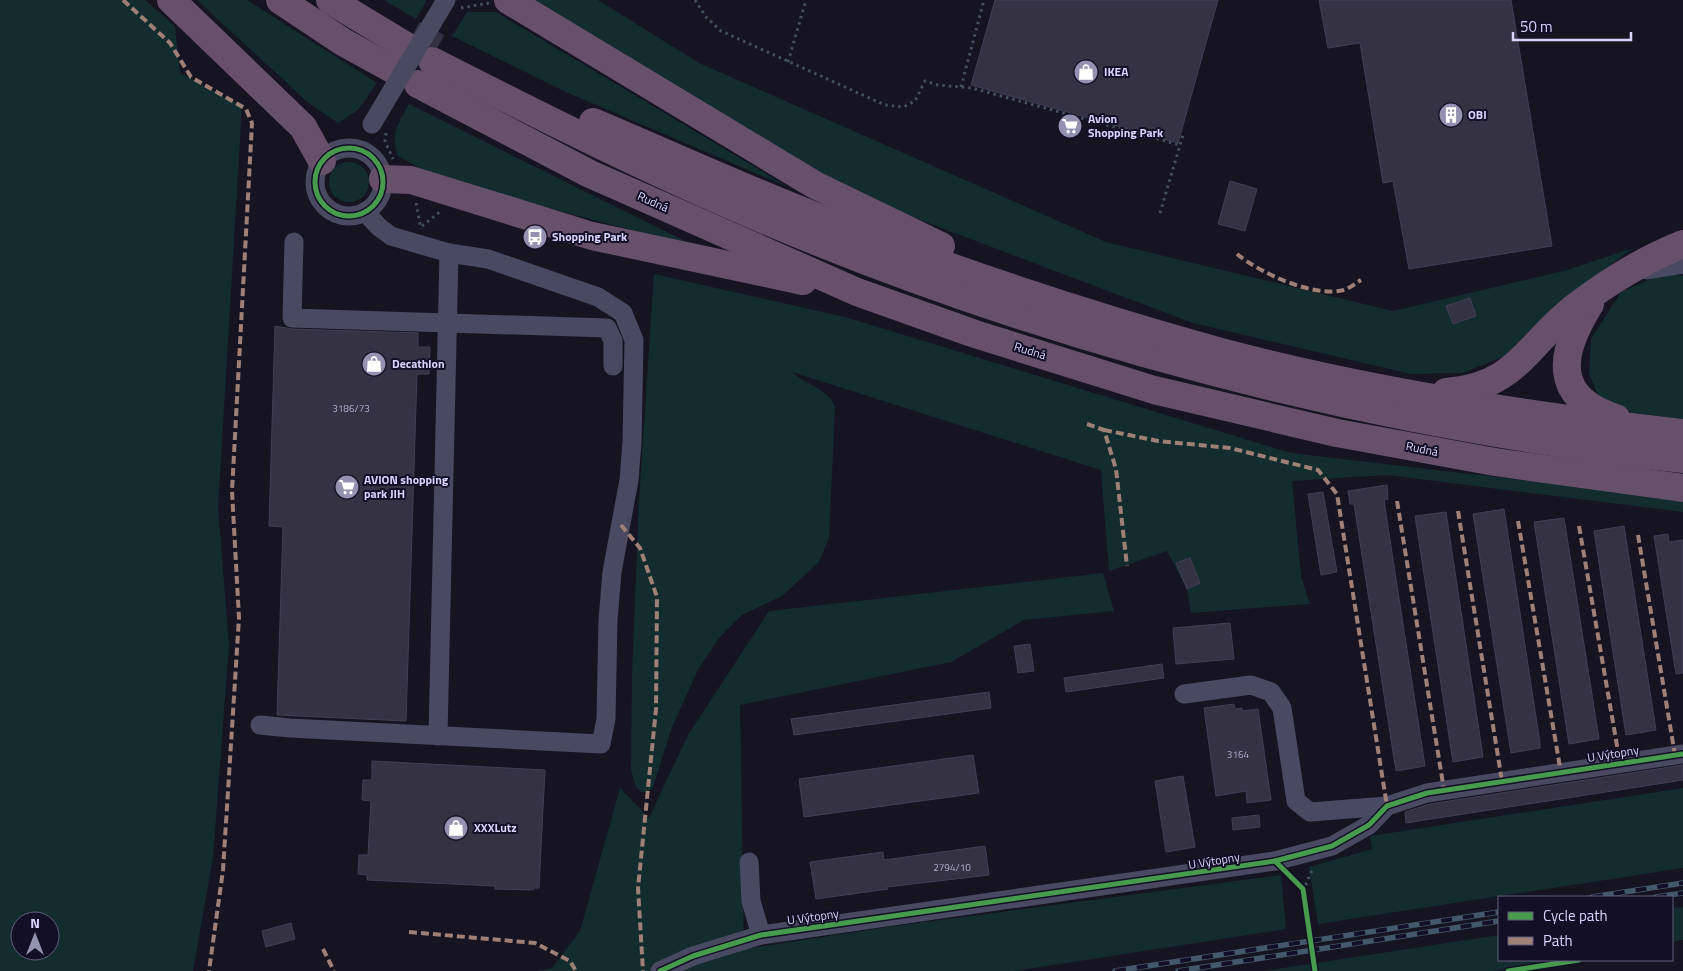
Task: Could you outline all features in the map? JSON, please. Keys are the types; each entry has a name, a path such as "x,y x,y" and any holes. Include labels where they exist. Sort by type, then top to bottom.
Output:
{"highway":[{"path":"171,0 303,127 322,161"},
{"path":"280,0 344,42 392,69"},
{"path":"330,0 409,40 344,0"},
{"path":"509,0 815,185 992,271 1131,326"},
{"path":"1683,433 1651,430 1402,392 1223,352 1131,326 982,278 825,220 435,54 567,130 767,221 964,297 1139,352 1264,386 1498,434 1683,459"},
{"name":"Rudná","path":"418,84 590,174 857,292 975,334 1173,394 1337,433 1476,459 1683,488"},
{"path":"383,179 411,180 592,236 857,292"},
{"path":"1402,392 1455,391 1490,383 1514,367 1568,313 1607,284 1645,260 1683,244"},
{"path":"1607,284 1570,338 1566,365 1570,382 1580,398 1594,409 1651,430"}],"street":[{"path":"361,150 372,124 446,0"},
{"path":"349,148 361,150 376,162 383,179 379,198 365,212 352,216 339,215 322,204 314,186 316,172 322,161 337,150 349,148"},
{"path":"260,725 601,744 606,719 608,620 612,572 629,480 634,340 622,312 598,297 488,259 449,253 391,236 365,212"},
{"path":"294,242 292,318 607,328 614,341 613,366"},
{"path":"438,736 449,253"},
{"path":"1607,284 1665,265 1683,264"},
{"path":"1184,694 1251,684 1271,692 1282,708 1296,801 1310,812 1387,806"},
{"name":"U Výtopny","path":"660,971 693,956 761,935 1225,870 1275,861 1332,846 1369,825 1387,806 1427,793 1683,754"},
{"path":"749,862 751,901 761,935"}],"path":[{"path":"695,0 706,17 721,31 885,105 903,107 916,101 924,81 972,88 1180,146"},
{"path":"788,62 806,0"},
{"path":"961,87 984,0"},
{"path":"1160,213 1183,135"},
{"path":"422,226 446,208"},
{"path":"1297,884 1303,889 1304,900"}],"green space":[{"path":"0,0 145,0 175,26 180,73 242,106 218,508 229,645 213,857 193,971 0,971"},
{"path":"197,0 247,0 377,83 358,110 338,123 306,101"},
{"path":"384,0 427,0 416,19"},
{"path":"526,0 598,0 699,63 1106,242 1393,311 1567,270 1633,248 1551,310 1505,356 1462,373 1411,374 1193,323 870,201"},
{"path":"467,12 496,12 788,187 566,92 452,36"},
{"path":"409,104 699,248 421,174 418,167 398,156 396,149 396,129"},
{"path":"345,162 353,162 360,165 366,171 369,182 366,193 360,199 353,202 345,202 338,199 332,193 329,186 329,178 332,171 338,165"},
{"path":"1667,272 1683,276 1683,422 1638,416 1599,397 1589,374 1591,339 1621,292"},
{"path":"654,274 845,317 1291,453 1683,499 1683,512 1387,475 1292,481 1301,576 1310,604 1191,613 1187,589 1167,551 1109,571 1101,470 792,372 822,391 828,396 835,407 829,538 819,562 782,596 742,615 719,638 698,670 672,727 653,787 648,792 641,792 636,787 631,770 632,676 639,501"},
{"path":"1103,573 1114,611 1024,620 951,662 740,705 744,949 895,926 1281,875 1286,929 1015,971 536,971 552,968 580,931 620,788 649,818 688,735 769,611"},
{"path":"1683,788 1683,868 1318,924 1309,867 1372,849 1370,836"},
{"path":"1683,907 1683,940 1673,942 1673,908"},
{"path":"1498,935 1498,961 1556,961 1492,971 1263,971"}],"building":[{"name":"IKEA","path":"995,0 1218,0 1178,143 971,85"},
{"name":"OBI","path":"1319,0 1511,0 1552,246 1409,269 1393,181 1383,183 1360,43 1328,48"},
{"path":"1230,181 1257,189 1245,231 1218,224"},
{"path":"1470,298 1476,316 1453,324 1446,306"},
{"path":"275,326 292,329 418,333 418,347 430,347 429,374 417,374 406,721 277,715 283,527 269,526"},
{"path":"1387,485 1388,499 1384,500 1425,766 1396,771 1354,504 1350,504 1348,491"},
{"path":"1323,492 1337,572 1321,575 1308,494"},
{"path":"1504,509 1540,743 1540,748 1511,753 1473,514"},
{"path":"1446,512 1483,757 1453,762 1415,516"},
{"path":"1564,518 1599,739 1569,744 1534,522"},
{"path":"1624,526 1656,730 1626,735 1594,531"},
{"path":"1668,534 1669,542 1683,540 1683,673 1676,674 1654,536"},
{"path":"1190,558 1200,583 1187,589 1176,563"},
{"path":"1230,623 1234,659 1176,664 1173,628"},
{"path":"1030,644 1034,671 1018,673 1014,646"},
{"path":"1162,664 1164,678 1066,692 1064,678"},
{"path":"989,692 991,708 794,735 791,719"},
{"path":"1234,704 1235,709 1242,708 1242,711 1258,709 1271,800 1247,803 1246,791 1216,796 1204,708"},
{"path":"973,755 979,793 804,817 799,779"},
{"name":"XXXLutz","path":"372,761 545,770 539,888 534,888 533,890 495,889 495,886 367,880 367,875 358,874 359,855 368,855 371,801 362,800 363,780 372,780"},
{"path":"1683,765 1683,780 1406,823 1405,812 1430,804"},
{"path":"1183,776 1195,847 1166,852 1155,781"},
{"path":"1259,815 1260,827 1233,830 1232,818"},
{"path":"985,846 989,875 887,887 888,889 816,899 810,862 883,852 884,860"},
{"path":"291,923 295,939 266,947 262,931"}],"tunnel":[{"path":"413,34 439,48"}],"railway":[{"path":"1598,896 1683,883"},
{"path":"1663,896 1683,893"},
{"path":"1115,971 1498,912"},
{"path":"1178,971 1498,921"}],"marked path":[{"path":"123,0 170,43 191,77 246,109 252,123 232,491 239,618 223,870 209,971"},
{"path":"1237,254 1259,269 1303,287 1332,292 1344,290 1361,280"},
{"path":"1087,424 1104,430 1116,469 1127,566"},
{"path":"1104,430 1158,441 1230,448 1318,470 1337,494 1387,806"},
{"path":"1397,501 1444,790"},
{"path":"1458,511 1502,781"},
{"path":"1518,521 1561,773"},
{"path":"621,525 640,548 657,597 656,709 638,888 643,971"},
{"path":"1579,526 1620,763"},
{"path":"1638,535 1675,755"},
{"path":"409,932 535,943 570,961 576,971"},
{"path":"323,949 334,971"}],"cycle path":[{"path":"356,148 368,154 377,163 383,175 383,182 381,195 373,206 356,216 342,216 325,206 317,195 315,175 325,158 336,150 356,148"},
{"path":"660,971 693,956 761,935 1275,861 1332,846 1369,825 1387,806 1427,793 1683,754"},
{"path":"1275,861 1303,889 1315,971"},
{"path":"1508,971 1573,961"}],"place":[{"name":"IKEA","path":"1086,72"},
{"name":"OBI","path":"1451,115"},
{"name":"Avion Shopping Park","path":"1070,126"},
{"name":"Shopping Park","path":"535,237"},
{"name":"Decathlon","path":"374,364"},
{"name":"AVION shopping park JIH","path":"347,487"},
{"name":"XXXLutz","path":"456,828"}]}
